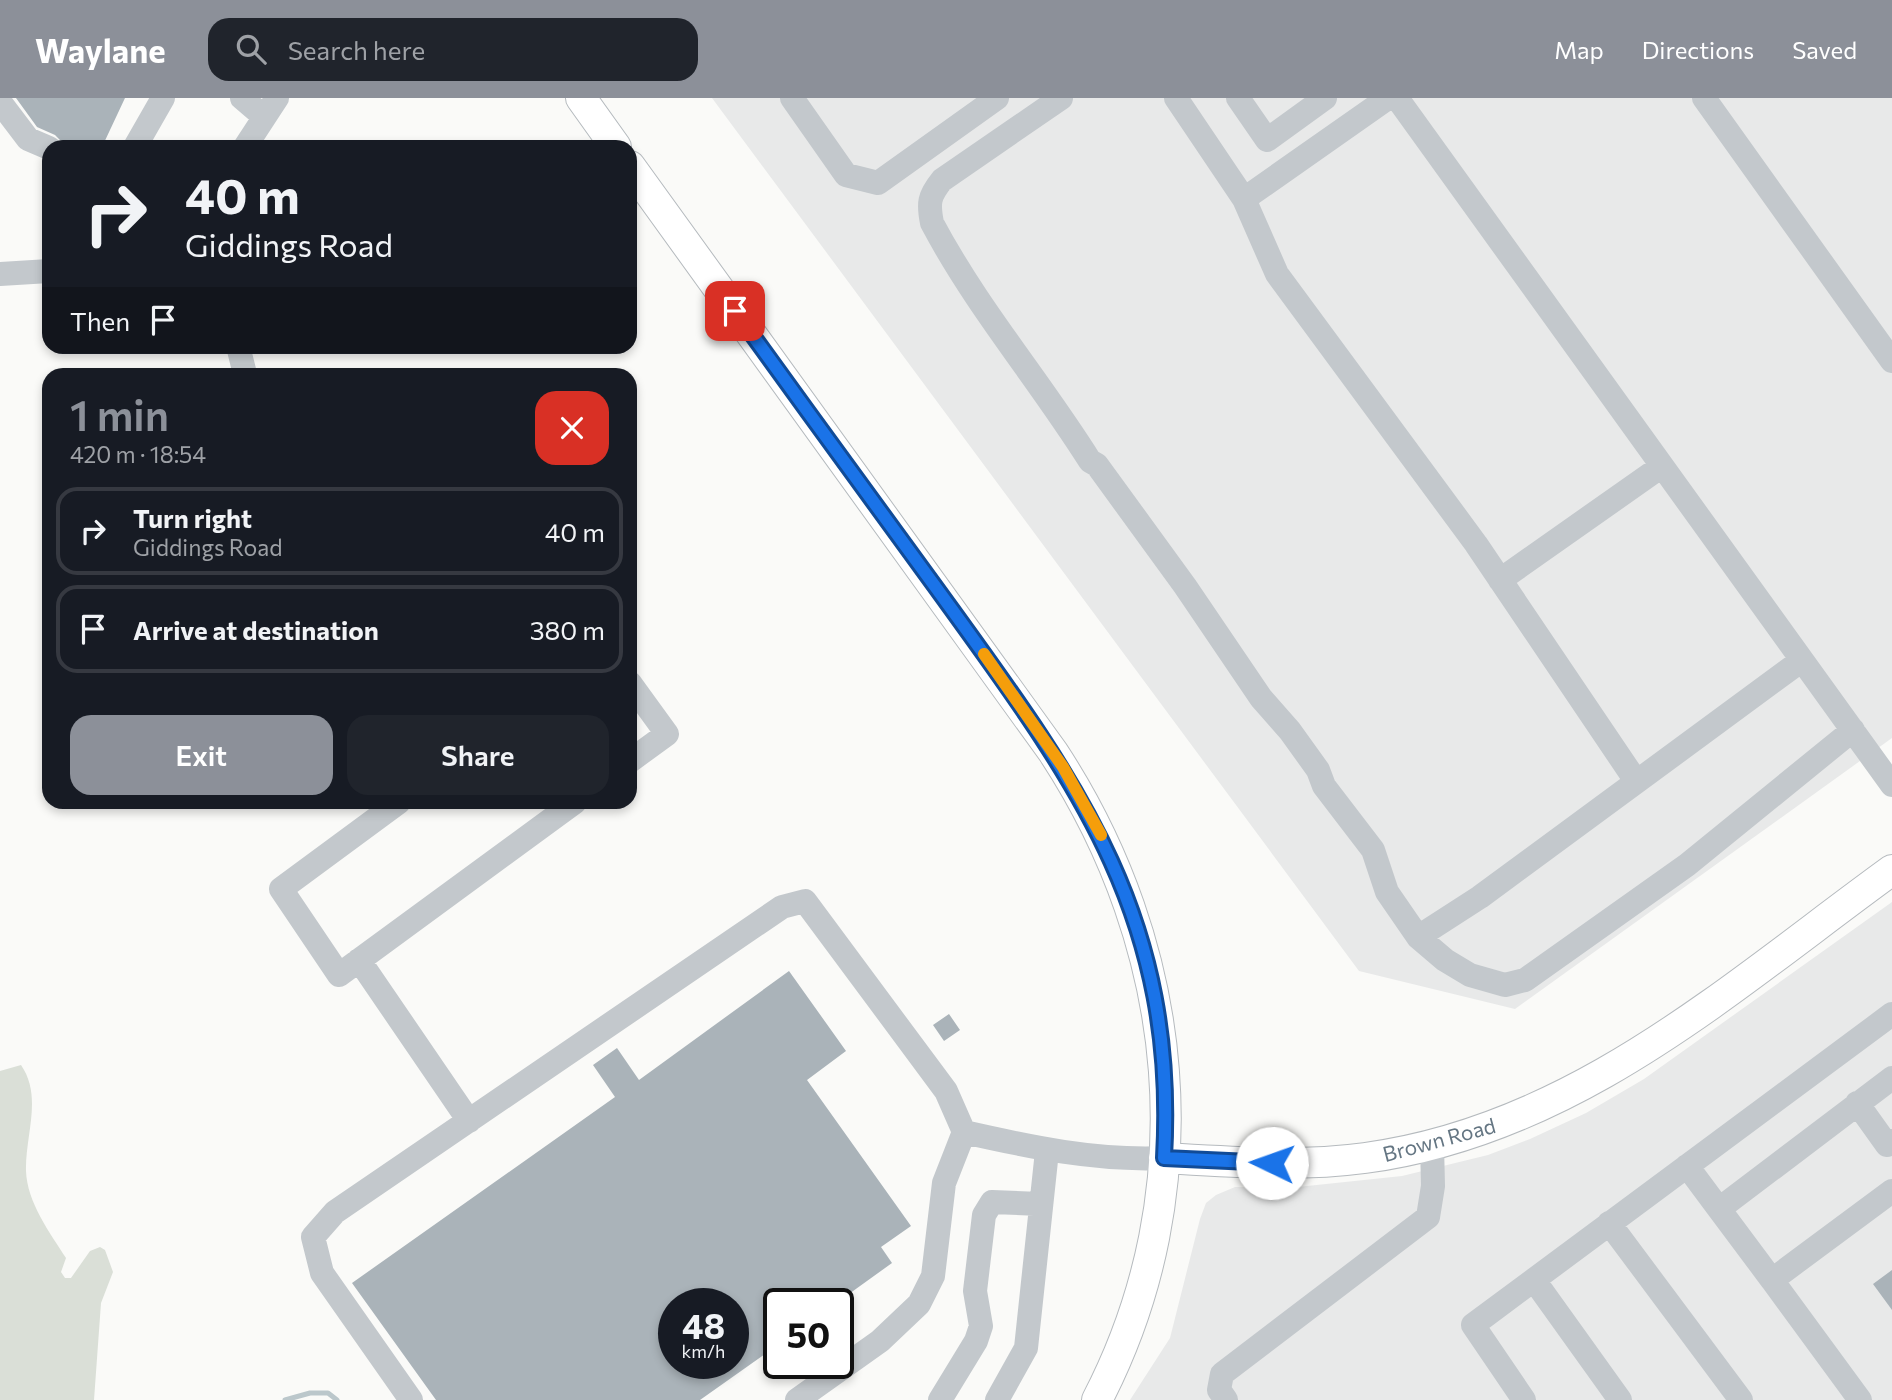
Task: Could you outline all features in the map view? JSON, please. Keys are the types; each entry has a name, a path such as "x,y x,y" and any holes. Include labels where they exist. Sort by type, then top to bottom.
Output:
{"main road":[{"path":"581,98 612,140"},
{"path":"637,176 1004,681 1063,767 1095,823 1128,897 1152,983 1164,1078 1164,1158 1157,1219 1144,1278 1103,1397"},
{"name":"Brown Road","path":"1164,1158 1310,1163 1376,1156 1432,1145 1524,1115 1619,1067 1892,870"}],"street":[{"path":"139,140 163,98"},
{"path":"242,98 270,107 249,140"},
{"path":"792,98 846,176 878,183 997,98"},
{"path":"1061,98 942,180 928,204 932,223 1023,368 1043,391 1090,461 1097,465 1130,508 1261,698 1290,731 1318,770 1324,786 1373,850 1387,892 1418,937 1445,960 1470,975 1505,985 1525,979 1687,865 1853,730"},
{"path":"1176,98 1244,200 1277,274 1500,580 1636,781"},
{"path":"1238,98 1267,140 1325,98"},
{"path":"1244,200 1388,98"},
{"path":"1397,98 1892,785"},
{"path":"1704,98 1892,361"},
{"path":"0,102 28,139 42,145"},
{"path":"0,274 42,271"},
{"path":"1500,580 1662,466"},
{"path":"1418,937 1480,897 1802,660"},
{"path":"637,693 667,734 637,756"},
{"path":"390,809 281,889 339,975 565,809"},
{"path":"411,1400 322,1273 313,1237 335,1212 782,906 805,901 946,1091 964,1132 944,1184 933,1276 919,1304 880,1341 797,1400"},
{"path":"359,960 469,1121"},
{"path":"1524,1400 1473,1325 1892,1014"},
{"path":"1719,1209 1892,1078"},
{"path":"1857,1103 1887,1145 1892,1141"},
{"path":"964,1132 1047,1151 1134,1159 1164,1158"},
{"path":"1226,1400 1219,1390 1222,1374 1428,1217 1433,1186 1432,1145"},
{"path":"997,1400 1026,1348 1047,1151"},
{"path":"1687,1167 1860,1400"},
{"path":"1772,1280 1892,1191"},
{"path":"940,1400 976,1340 981,1326 975,1291 984,1215 992,1202 1040,1204"},
{"path":"1609,1223 1741,1400"},
{"path":"1534,1280 1620,1400"}],"shaded area":[{"path":"712,98 1892,98 1892,738 1515,1009 1359,971"},
{"path":"1892,902 1892,1400 1130,1400 1170,1338 1200,1219 1206,1203 1216,1195 1235,1187 1288,1188 1402,1176 1488,1155 1530,1139 1586,1113 1644,1079"},
{"path":"21,1065 31,1090 32,1103 26,1157 27,1183 40,1217 66,1258 61,1272 65,1278 71,1278 90,1251 100,1247 105,1250 113,1272 101,1303 94,1400 0,1400 0,1071"}],"building":[{"path":"16,98 125,98 105,140 60,140 37,127"},
{"path":"789,971 846,1051 807,1080 911,1226 881,1247 892,1263 854,1290 854,1288 763,1288 763,1355 749,1365 749,1288 658,1288 658,1379 730,1379 700,1400 436,1400 352,1283 615,1097 593,1065 617,1048 639,1080"},
{"path":"949,1014 960,1030 944,1041 933,1025"},
{"path":"1892,1270 1892,1310 1873,1284"}],"waterway":[{"path":"285,1400 310,1393 328,1393 337,1400"}],"slow traffic":[{"path":"984,654 1063,767 1101,835"}],"route":[{"path":"735,311 1004,681 1063,767 1101,836 1135,919 1154,994 1164,1078 1164,1158 1272,1163"}]}
